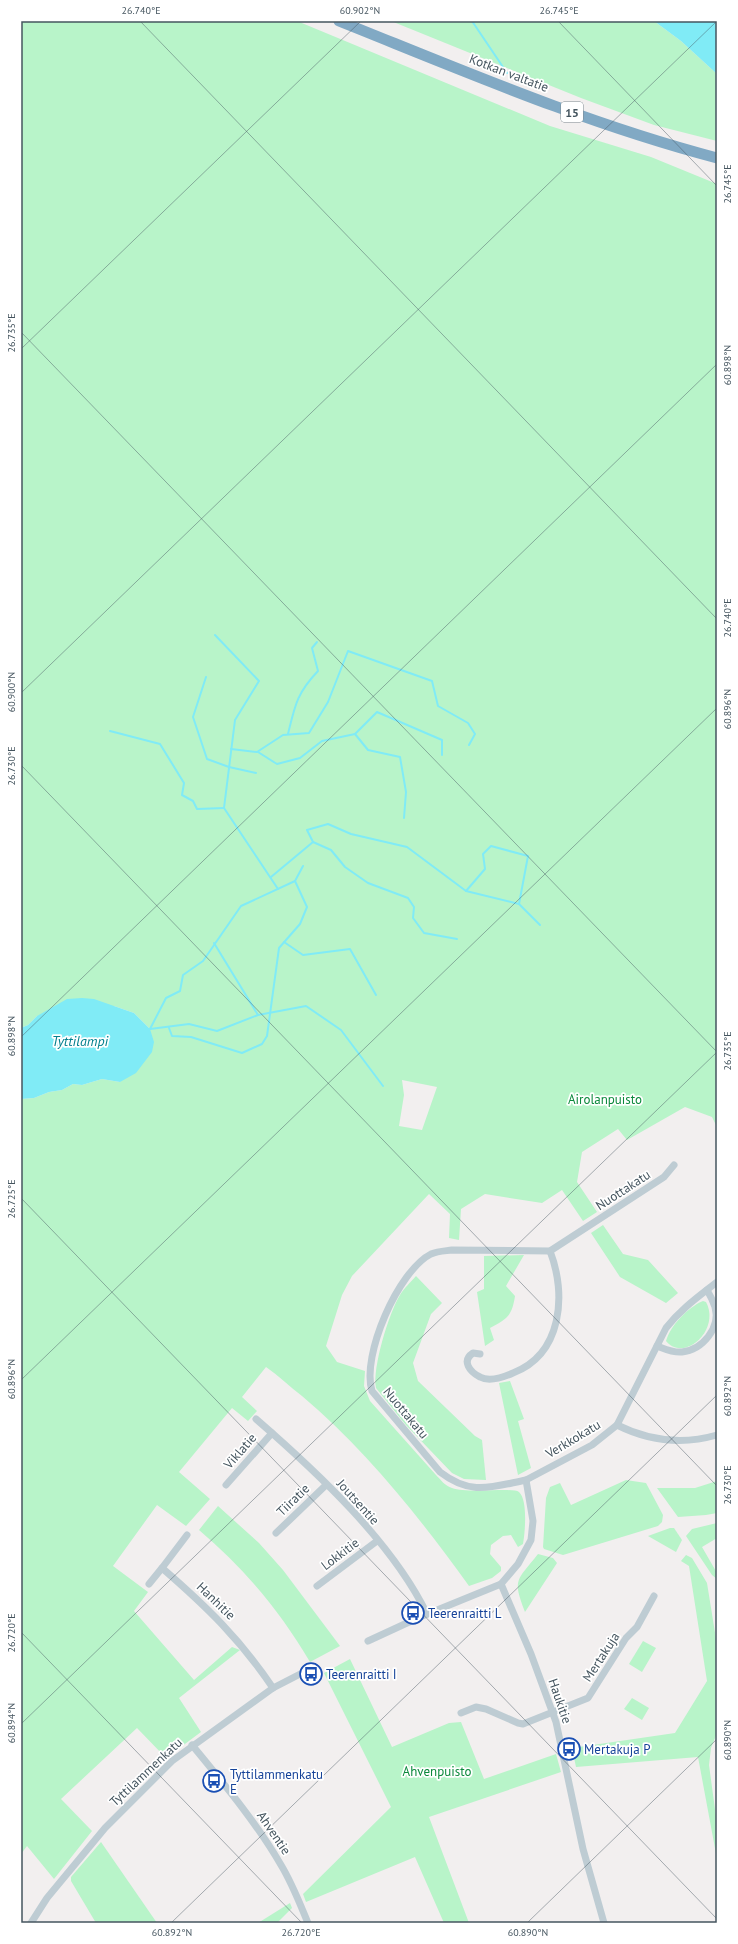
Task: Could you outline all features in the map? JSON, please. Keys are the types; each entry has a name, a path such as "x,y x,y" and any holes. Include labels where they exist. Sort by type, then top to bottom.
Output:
{"highway":[{"name":"Kotkan valtatie","path":"340,21 565,110 636,135 717,158"}],"street":[{"name":"Nuottakatu","path":"526,1480 490,1487 468,1487 452,1481 440,1472 377,1399 370,1383 370,1374 376,1341 390,1304 402,1284 427,1257 432,1254 452,1250 518,1252 550,1251 664,1177 674,1165"},
{"path":"480,1354 473,1353 468,1356 466,1360 467,1366 476,1376 483,1379 503,1377 519,1371 536,1360 546,1348 557,1326 559,1310 558,1285 554,1261 550,1251"},
{"name":"Verkkokatu","path":"526,1480 592,1445 617,1425 666,1328 677,1315 717,1282"},
{"path":"657,1346 673,1352 682,1352 694,1349 712,1332 715,1320 715,1308 707,1290"},
{"name":"Joutsentie","path":"256,1419 300,1457 377,1541 409,1583 427,1614"},
{"path":"617,1425 632,1432 671,1442 693,1440 717,1435"},
{"name":"Viklatie","path":"226,1485 272,1433"},
{"path":"368,1641 427,1614 501,1584 518,1564 530,1546 533,1522 526,1480"},
{"name":"Tiiratie","path":"276,1533 326,1485"},
{"path":"149,1584 187,1535"},
{"name":"Lokkitie","path":"317,1586 377,1541"},
{"name":"Hanhitie","path":"162,1568 218,1618 240,1643 274,1688"},
{"name":"Haukitie","path":"501,1584 531,1654 553,1712 590,1875 604,1923"},
{"name":"Mertakuja","path":"461,1713 476,1707 486,1709 518,1723 524,1724 588,1698 626,1638 637,1628 654,1596"},
{"name":"Tyttilammenkatu","path":"31,1923 51,1893 105,1828 152,1780 192,1745 274,1688 306,1671"},
{"name":"Ahventie","path":"192,1745 240,1804 271,1849 282,1866 308,1923"}],"green space":[{"name":"Airolanpuisto","path":"21,21 297,21 550,126 651,157 717,184 717,1127 712,1117 685,1107 627,1140 618,1129 582,1152 577,1182 597,1212 583,1221 562,1190 542,1203 485,1194 461,1209 459,1240 449,1238 450,1214 429,1194 352,1276 342,1295 326,1346 337,1362 365,1371 364,1386 370,1401 436,1475 445,1484 459,1490 508,1490 519,1492 522,1496 525,1509 523,1544 518,1547 511,1535 503,1536 491,1545 490,1554 501,1567 501,1571 492,1578 469,1586 392,1486 349,1439 302,1396 266,1367 242,1397 257,1411 248,1421 232,1408 179,1472 210,1499 186,1526 157,1505 113,1566 148,1592 134,1611 194,1680 232,1647 240,1650 179,1698 201,1732 166,1758 137,1728 61,1799 92,1831 54,1879 27,1846 21,1854 21,1099 34,1098 49,1092 62,1090 73,1084 82,1085 102,1079 120,1082 150,1029 134,1013 114,1006 37,1016 28,1025 21,1028","holes":["402,1080 437,1087 422,1130 399,1126 404,1095"]},
{"path":"391,21 654,21 681,41 717,74 717,141 654,125 581,98"},
{"path":"603,1225 623,1254 648,1260 678,1293 666,1303 620,1277 591,1233"},
{"path":"524,1255 506,1286 515,1296 510,1313 501,1322 490,1328 494,1340 485,1346 477,1292 484,1289 484,1256"},
{"path":"416,1276 442,1303 431,1314 413,1363 418,1381 475,1436 482,1440 486,1480 464,1479 452,1473 405,1424 376,1388 375,1379 379,1355 391,1314 402,1292"},
{"path":"703,1301 706,1302 709,1313 709,1323 705,1332 698,1340 691,1346 682,1348 674,1347 666,1341 671,1329 680,1318 691,1308"},
{"path":"510,1381 524,1419 518,1421 531,1468 518,1475 499,1383"},
{"path":"626,1480 646,1483 663,1515 662,1522 658,1526 563,1555 544,1549 546,1498 550,1487 560,1483 571,1505"},
{"path":"717,1481 717,1513 706,1515 678,1517 657,1488 695,1488"},
{"path":"218,1506 259,1543 283,1570 340,1646 310,1662 286,1625 260,1591 231,1559 199,1530"},
{"path":"717,1523 717,1538 702,1547 717,1573 717,1579 712,1575 686,1536 692,1529"},
{"path":"674,1528 682,1540 676,1552 648,1536"},
{"path":"538,1554 553,1558 557,1563 525,1612 519,1592 519,1580 521,1575"},
{"path":"686,1555 692,1558 707,1583 717,1645 717,1733 711,1748 709,1765 717,1824 717,1859 698,1757 576,1767 572,1748 675,1733 707,1681 689,1566 681,1561"},
{"path":"643,1641 656,1648 642,1672 629,1664"},
{"name":"Ahvenpuisto","path":"350,1659 392,1747 449,1723 461,1722 484,1779 556,1754 561,1772 429,1817 469,1923 444,1923 415,1857 306,1902 303,1894 391,1807 324,1673"},
{"path":"632,1698 649,1708 642,1720 624,1709"},
{"path":"101,1842 157,1923 96,1923 71,1881 71,1877"},
{"path":"290,1903 292,1908 277,1923 258,1923"}],"water":[{"path":"654,21 717,21 717,74 681,41"},
{"name":"Tyttilampi","path":"67,999 94,999 134,1013 150,1029 154,1042 152,1052 136,1073 120,1082 102,1079 82,1085 73,1084 62,1090 49,1092 34,1098 21,1099 21,1028 28,1025 37,1016"}],"waterway":[{"path":"472,21 507,73"},
{"path":"215,635 259,681 235,720 224,808 278,889"},
{"path":"288,734 301,693 318,671 312,648 317,642"},
{"path":"231,749 257,752 283,735 309,733 328,702 348,651 432,681 438,706 468,723 475,734 469,745"},
{"path":"206,677 193,717 207,759 229,767 256,773"},
{"path":"258,752 277,764 300,758 322,741 355,734 377,712 442,740 442,755"},
{"path":"110,731 160,744 184,783 182,795 193,801 197,809 224,808"},
{"path":"355,734 368,750 400,757 406,792 404,818"},
{"path":"271,877 313,842 307,830 328,824 351,834 407,847 466,891 519,904 540,925"},
{"path":"313,842 331,850 345,867 368,883 408,898 414,907 413,918 424,933 457,939"},
{"path":"466,891 485,869 483,854 491,846 528,856 519,904"},
{"path":"150,1029 166,998 180,991 183,975 203,961 241,906 295,881 303,866"},
{"path":"169,1028 172,1036 191,1037 242,1053 262,1044 267,1036 279,948 300,924 307,907 295,881"},
{"path":"284,942 303,955 350,949 376,995"},
{"path":"214,943 258,1015"},
{"path":"150,1029 189,1024 217,1031 258,1015 306,1006 341,1030 383,1086"}],"place":[{"name":"Teerenraitti L","path":"413,1613"},
{"name":"Teerenraitti I","path":"311,1674"},
{"name":"Mertakuja P","path":"569,1749"},
{"name":"Tyttilammenkatu E","path":"214,1781"}]}
